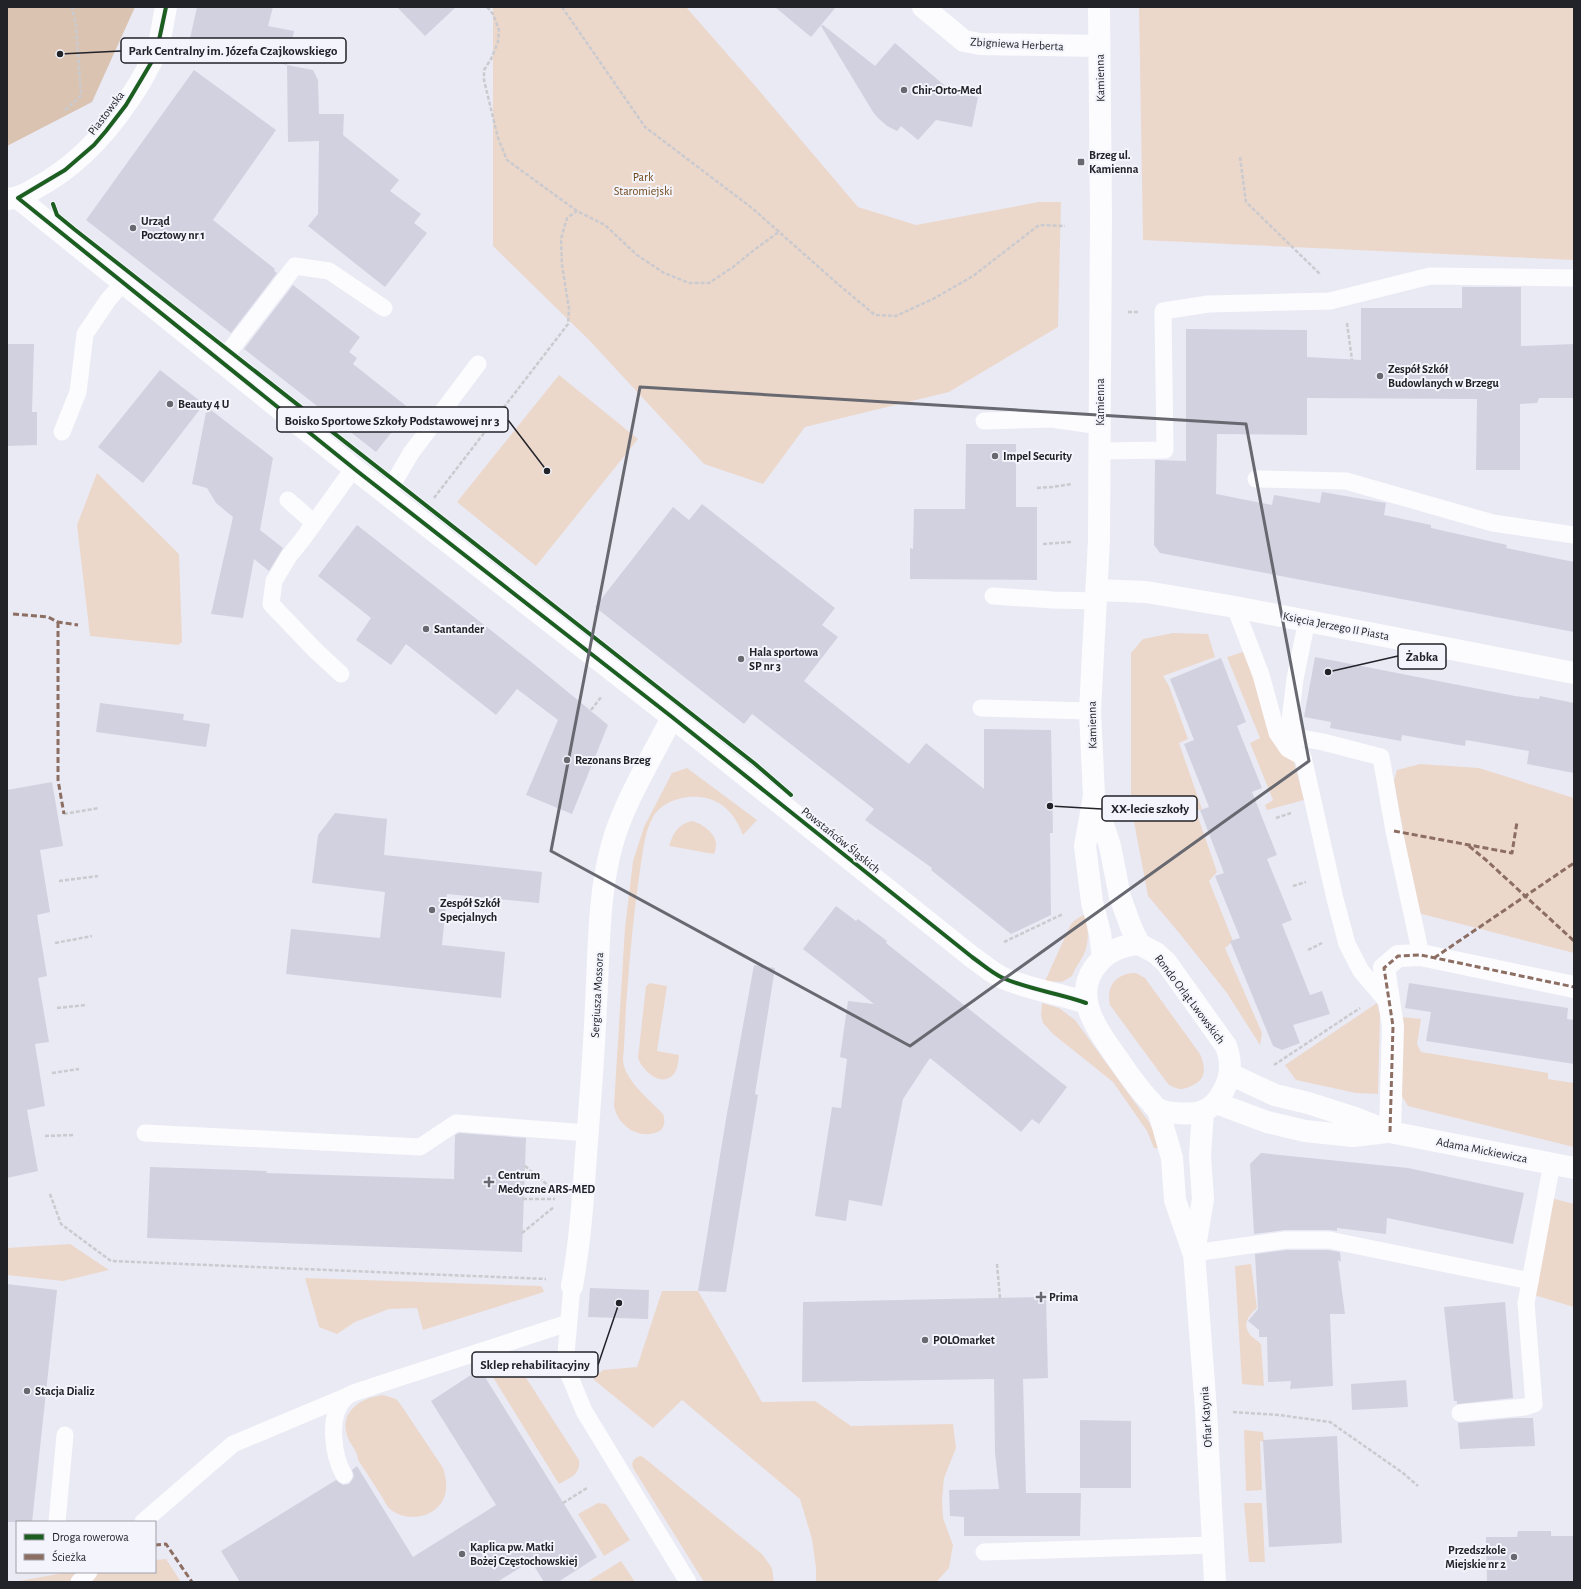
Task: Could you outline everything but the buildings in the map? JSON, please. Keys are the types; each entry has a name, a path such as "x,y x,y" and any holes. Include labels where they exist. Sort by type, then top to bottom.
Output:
{"street":[{"name":"Piastowska","path":"13,199 65,170 94,145 106,131 126,105 151,63 158,45 166,7"},
{"name":"Zbigniewa Herberta","path":"923,7 964,41 980,44 1099,46"},
{"name":"Kamienna","path":"1099,7 1101,216 1099,540 1090,711 1094,796 1085,846 1092,902 1100,933 1103,958"},
{"name":"Powstańców Śląskich","path":"13,199 123,283 357,471 672,717 972,957 1002,978 1035,990 1069,997 1086,1003"},
{"name":"Księcia Jerzego II Piasta","path":"1096,595 1146,592 1307,620 1574,673"},
{"name":"Sergiusza Mossora","path":"563,1283 577,1260 588,1133 600,928 606,869 612,844 623,815 672,717"},
{"name":"Kamienna","path":"1094,796 1110,846 1120,897 1130,927 1139,944"},
{"path":"1139,944 1128,945 1114,950 1103,958 1090,973 1086,986 1086,1003 1093,1020 1140,1091 1158,1109 1180,1114 1209,1107"},
{"name":"Rondo Orląt Lwowskich","path":"1139,944 1156,953 1166,962 1226,1046 1231,1059 1230,1074 1226,1089 1209,1107"},
{"path":"1390,1132 1393,1026 1385,1000 1384,968 1398,956 1421,956 1574,987"},
{"name":"Adama Mickiewicza","path":"1230,1074 1275,1095 1308,1103 1390,1132 1574,1168"},
{"name":"Adama Mickiewicza","path":"1209,1107 1305,1131 1353,1136 1390,1132"},
{"name":"Ofiar Katynia","path":"1209,1107 1200,1156 1203,1199 1194,1253 1206,1410 1215,1582"},
{"name":"Ofiar Katynia","path":"1158,1109 1172,1158 1175,1200 1194,1253"}],"lane":[{"path":"221,362 295,266 329,271 384,308"},
{"path":"1100,462 1165,450 1163,311 1208,304 1330,301 1430,276 1574,278"},
{"path":"62,432 78,392 85,334 108,300 123,283"},
{"path":"387,494 411,453 478,364"},
{"path":"984,421 1052,419 1100,426"},
{"path":"341,674 316,651 271,604 274,581 289,556 348,476 357,471"},
{"path":"1256,479 1346,481 1493,523 1574,535"},
{"path":"288,500 314,523"},
{"path":"993,596 1053,600 1096,595"},
{"path":"1235,608 1261,675 1277,733 1288,749 1303,757 1335,899 1347,944 1361,971 1385,1000"},
{"path":"1307,620 1295,679 1290,720 1296,737 1323,742 1381,757 1394,831 1421,956"},
{"path":"981,708 1090,711"},
{"path":"145,1133 420,1147 456,1123 588,1133"},
{"path":"1460,1412 1526,1408 1534,1404 1526,1303 1552,1163"},
{"path":"1194,1253 1285,1240 1329,1240 1530,1281"},
{"path":"563,1283 568,1323 565,1365 584,1411 688,1582"},
{"path":"144,1521 233,1444 345,1397 568,1323"},
{"path":"344,1475 337,1455 333,1433 338,1408 345,1397"},
{"path":"57,1521 66,1435"},
{"path":"984,1552 1213,1545"},
{"path":"79,1582 88,1573"}],"path":[{"path":"65,110 81,96 76,25 72,7"},
{"path":"487,7 493,14 499,30 498,42 491,59 484,70 484,80 498,138 507,160 577,211 605,225 637,255 664,273 689,283 709,283 733,268 754,250 780,232"},
{"path":"562,7 645,127 752,208 875,315 896,316 933,298 973,276 1039,225 1065,226"},
{"path":"1240,158 1246,202 1326,281"},
{"path":"421,520 439,492 568,324 569,309 562,265 561,239 567,218 577,211"},
{"path":"1016,461 1052,456 1100,462"},
{"path":"1037,488 1052,488 1100,462"},
{"path":"591,710 604,693"},
{"path":"64,814 99,808"},
{"path":"60,881 98,876"},
{"path":"1004,942 1063,914"},
{"path":"55,943 92,936"},
{"path":"1276,1069 1274,1064 1385,1000"},
{"path":"57,1008 86,1005"},
{"path":"52,1073 79,1070"},
{"path":"46,1136 73,1135"},
{"path":"525,1166 558,1194"},
{"path":"50,1194 61,1224 110,1261 563,1283"},
{"path":"523,1199 557,1199"},
{"path":"522,1233 558,1204"},
{"path":"997,1264 1000,1298"},
{"path":"1206,1410 1279,1415 1330,1422 1403,1472 1418,1486"},
{"path":"563,1502 587,1488"}],"highlighted area":[{"path":"640,387 1246,424 1309,761 910,1046 551,851"}],"green space":[{"name":"Park Staromiejski","path":"493,7 686,7 858,207 916,225 1039,202 1061,202 1058,327 949,392 805,427 763,484 704,464 589,340 493,246"},
{"path":"1139,7 1574,7 1574,260 1143,240"},
{"path":"559,375 638,439 536,566 457,502"},
{"path":"97,473 179,554 182,642 178,645 90,636 77,525"},
{"path":"1173,633 1208,634 1215,657 1163,676 1169,686 1188,739 1179,743 1202,809 1196,811 1217,872 1209,881 1233,941 1225,948 1262,1033 1260,1045 1227,993 1148,896 1131,806 1131,653 1143,639"},
{"path":"1246,651 1279,751 1293,758 1304,800 1267,810 1265,805 1273,800 1250,743 1260,738 1227,657"},
{"path":"1420,764 1479,768 1574,798 1574,953 1418,913 1394,781 1397,770"},
{"path":"687,768 757,820 743,835 737,822 725,807 713,800 692,797 669,802 657,811 650,823 644,843 632,932 623,1060 624,1067 628,1075 638,1089 663,1114 664,1122 661,1130 646,1134 639,1133 625,1126 616,1113 614,1105 625,928 633,861 644,827 672,773"},
{"path":"691,821 703,826 714,836 716,848 714,854 669,846 676,830 682,825"},
{"path":"1085,914 1088,929 1087,944 1084,954 1072,976 1062,982 1045,981 1071,924"},
{"path":"1131,973 1136,973 1145,978 1200,1054 1204,1071 1202,1078 1193,1085 1179,1089 1168,1084 1110,1005 1110,988 1120,977"},
{"path":"650,983 667,986 657,1051 679,1055 675,1072 667,1079 657,1078 652,1075 643,1067 638,1058 646,986"},
{"path":"1042,1003 1059,1008 1075,1020 1149,1122 1157,1138 1159,1148 1154,1148 1147,1131 1113,1082 1053,1034 1043,1023 1041,1015"},
{"path":"1377,1003 1380,1015 1378,1094 1356,1093 1296,1080 1285,1065"},
{"path":"1402,1017 1421,1019 1417,1044 1421,1052 1548,1073 1548,1079 1574,1083 1574,1147 1408,1106 1400,1093"},
{"path":"1551,1198 1574,1204 1574,1307 1534,1295"},
{"path":"70,1244 109,1270 63,1281 7,1275 7,1248"},
{"path":"1251,1264 1257,1308 1248,1319 1246,1326 1250,1334 1261,1344 1264,1386 1242,1384 1235,1266"},
{"path":"305,1278 540,1286 544,1292 423,1330 417,1308 389,1309 355,1322 337,1334 319,1327"},
{"path":"662,1291 698,1291 762,1402 815,1401 851,1426 953,1424 956,1448 944,1478 942,1500 943,1518 953,1545 949,1568 938,1580 938,1582 816,1582 816,1568 812,1539 800,1499 682,1400 653,1428 593,1379 603,1370 637,1367"},
{"path":"504,1362 513,1363 521,1370 579,1460 578,1469 574,1475 559,1484 488,1369"},
{"path":"383,1395 396,1399 401,1405 443,1468 446,1484 444,1499 432,1512 415,1517 398,1514 389,1508 358,1460 357,1454 348,1438 346,1421 353,1408 366,1399"},
{"path":"1244,1430 1263,1432 1264,1442 1260,1441 1262,1490 1246,1491"},
{"path":"640,1456 762,1554 772,1568 774,1582 704,1582 633,1468 632,1464 634,1460"},
{"path":"598,1503 606,1504 630,1540 604,1556 578,1514"},
{"path":"1244,1503 1262,1503 1265,1562 1249,1562"},
{"path":"166,1559 181,1582 13,1582 63,1573 156,1573 156,1560"},
{"path":"621,1561 635,1582 587,1582"}],"shaded area":[{"path":"7,7 135,7 92,102 7,146"}],"marked path":[{"path":"13,614 48,617 58,622 78,625"},
{"path":"58,622 58,780 64,814"},
{"path":"1394,831 1512,853 1517,822"},
{"path":"1469,846 1574,941"},
{"path":"1434,958 1574,863"},
{"path":"1390,1132 1393,1026 1384,968 1398,956 1421,955 1574,987"},
{"path":"156,1545 166,1544 192,1582"}],"cycle path":[{"path":"166,7 158,45 151,63 126,105 106,131 94,145 65,170 18,198 357,471 672,717 972,957 1003,978 1024,986 1086,1003"},
{"path":"53,204 57,215 74,229 754,763 791,795"}],"place":[{"name":"Park Centralny im. Józefa Czajkowskiego","path":"60,54"},
{"name":"Chir-Orto-Med","path":"904,90"},
{"name":"Brzeg ul. Kamienna","path":"1081,162"},
{"name":"Urząd Pocztowy nr 1","path":"133,228"},
{"name":"Zespół Szkół Budowlanych w Brzegu","path":"1380,376"},
{"name":"Beauty 4 U","path":"170,404"},
{"name":"Impel Security","path":"995,456"},
{"name":"Boisko Sportowe Szkoły Podstawowej nr 3","path":"547,471"},
{"name":"Santander","path":"426,629"},
{"name":"Hala sportowa SP nr 3","path":"741,659"},
{"name":"Żabka","path":"1328,672"},
{"name":"Rezonans Brzeg","path":"567,760"},
{"name":"XX-lecie szkoły","path":"1050,806"},
{"name":"Zespół Szkół Specjalnych","path":"432,910"},
{"name":"Centrum Medyczne ARS-MED","path":"489,1182"},
{"name":"Prima","path":"1041,1297"},
{"name":"Sklep rehabilitacyjny","path":"619,1303"},
{"name":"POLOmarket","path":"925,1340"},
{"name":"Stacja Dializ","path":"27,1391"},
{"name":"Kaplica pw. Matki Bożej Częstochowskiej","path":"462,1554"},
{"name":"Przedszkole Miejskie nr 2","path":"1514,1557"}]}
